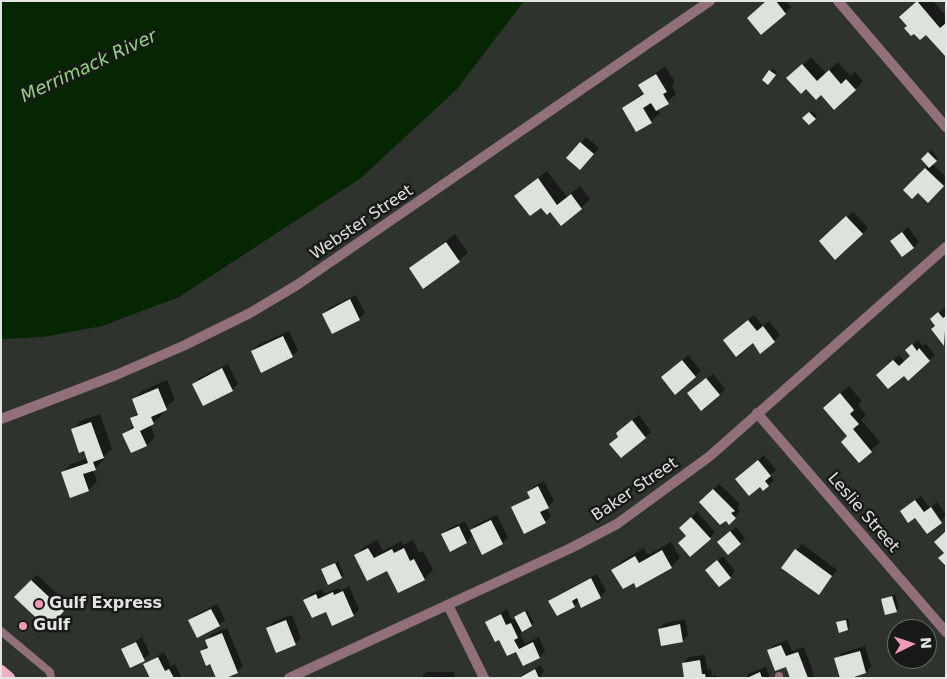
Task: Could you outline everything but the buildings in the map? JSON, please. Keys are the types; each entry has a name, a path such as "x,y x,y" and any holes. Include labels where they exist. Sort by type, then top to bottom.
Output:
{"main road":[{"path":"1,671 9,678"}],"street":[{"name":"Webster Street","path":"1,419 116,375 183,346 250,313 298,285 710,1"},
{"path":"838,1 946,127"},
{"name":"Baker Street","path":"289,678 617,524 710,456 946,247"},
{"name":"Leslie Street","path":"757,413 946,632"},
{"path":"448,605 484,678"}],"lane":[{"path":"1,631 51,675"}],"water":[{"name":"Merrimack River","path":"1,1 524,1 457,89 361,178 179,297 102,326 43,337 1,339"}],"place":[{"name":"Gulf Express","path":"39,604"},
{"name":"Gulf","path":"23,626"}]}
